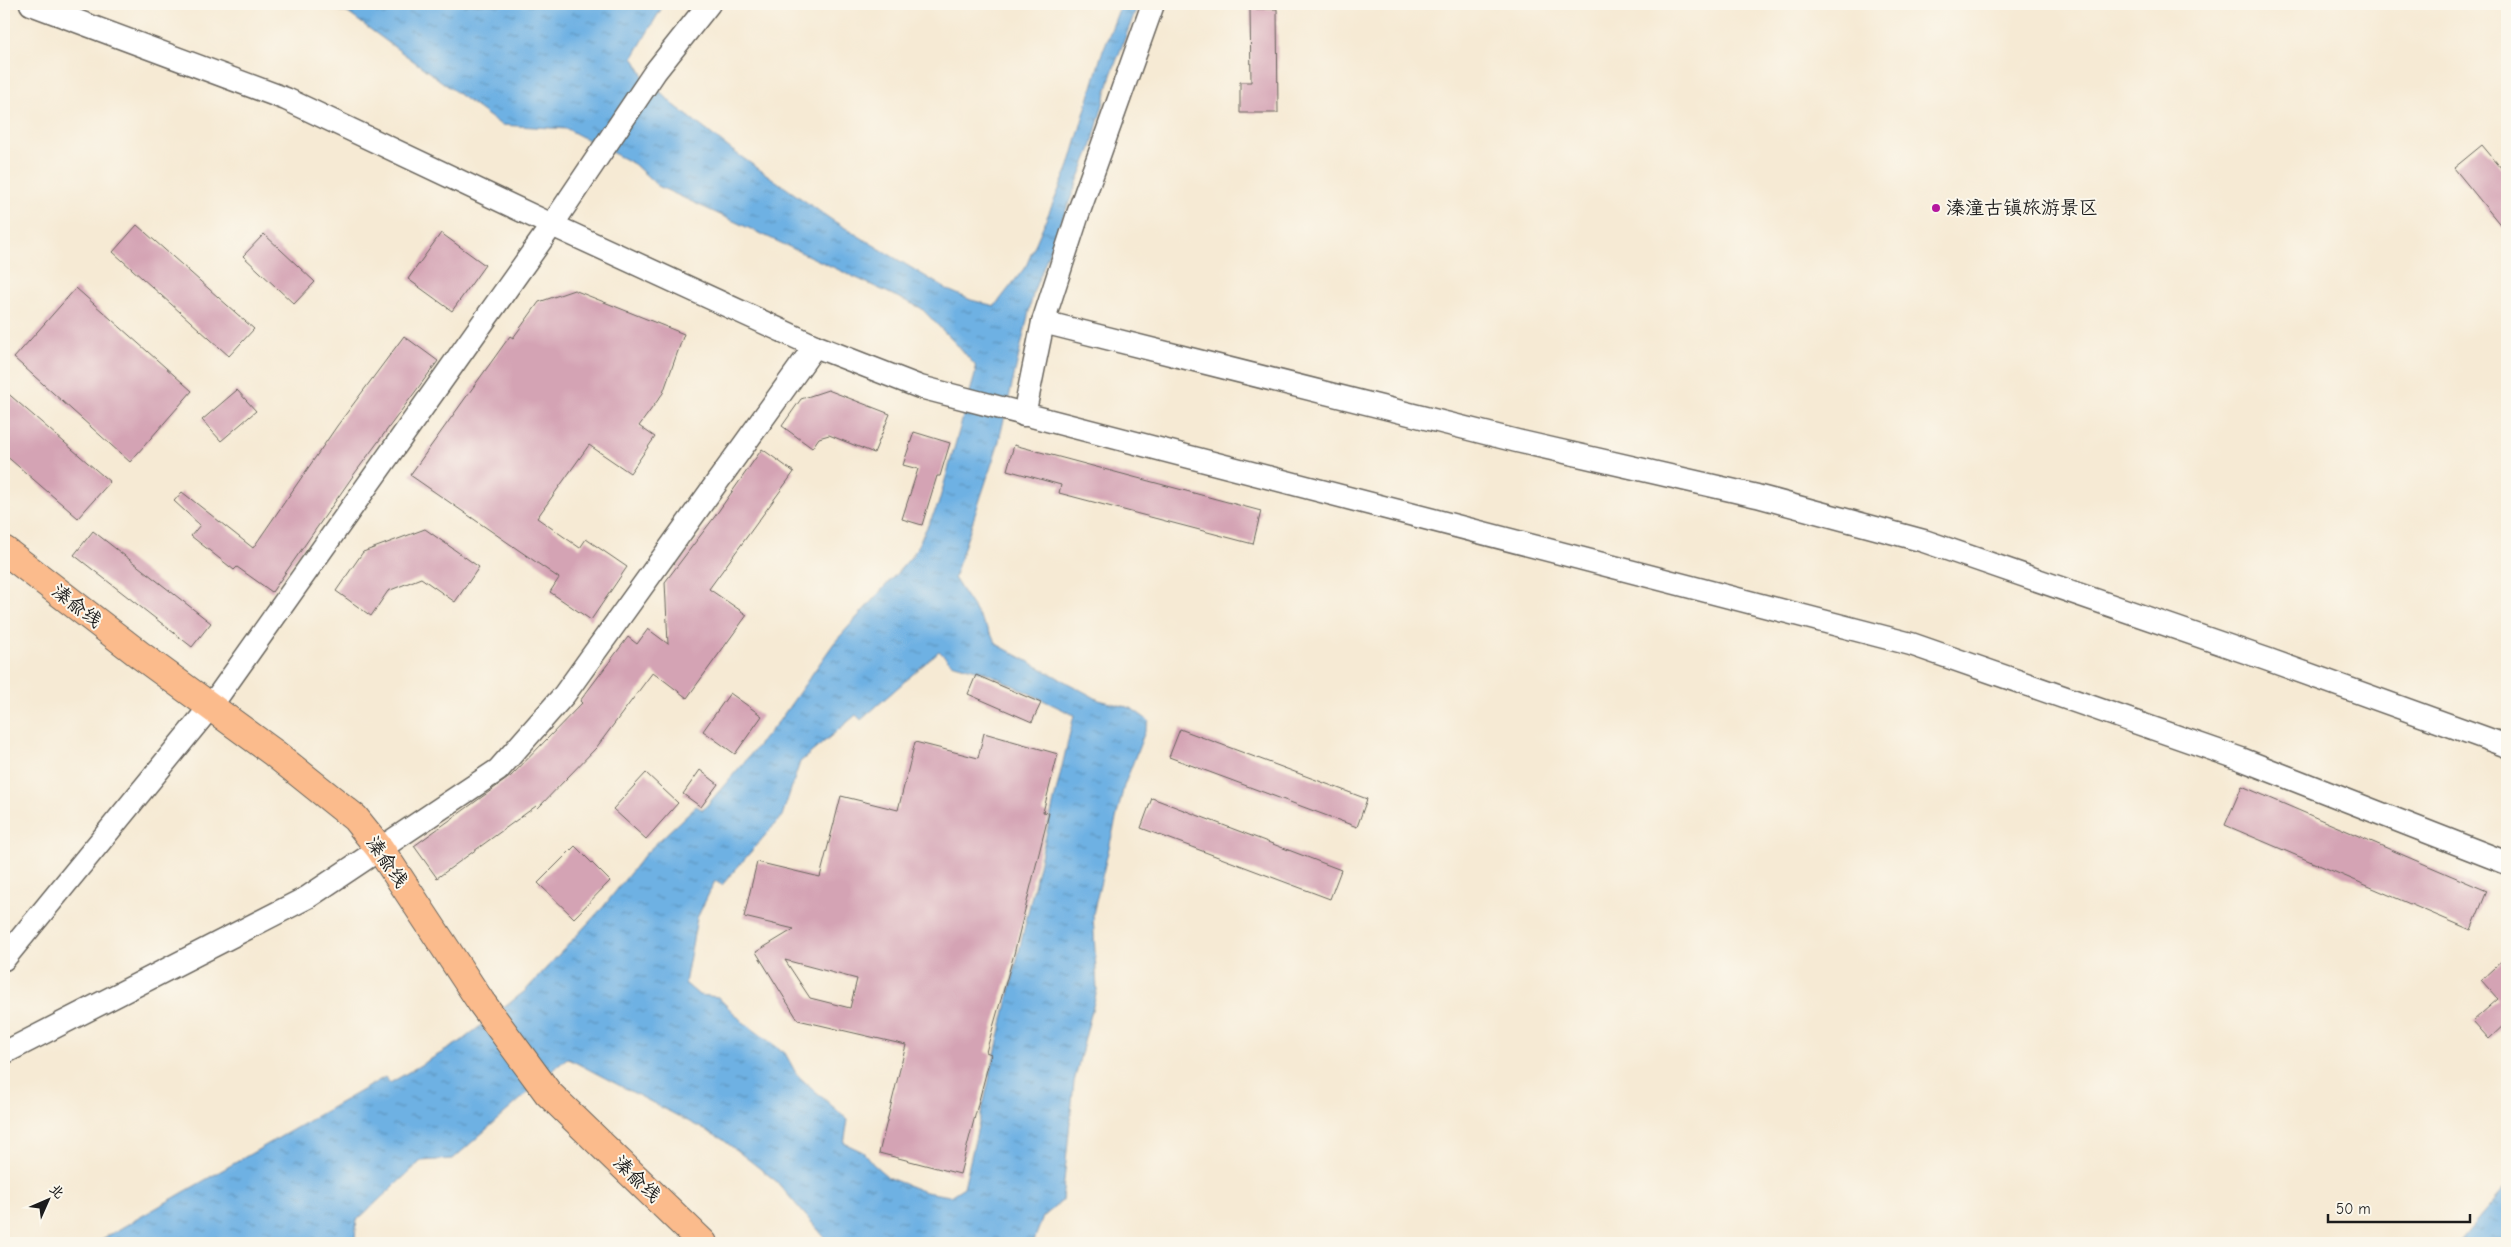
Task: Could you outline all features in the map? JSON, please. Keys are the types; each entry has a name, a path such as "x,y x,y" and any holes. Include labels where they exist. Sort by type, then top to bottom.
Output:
{"main road":[{"name":"溱俞线","path":"4,550 140,655 274,753 355,818 380,850 481,1002 548,1093 703,1243"}],"street":[{"path":"31,4 286,99 552,225 815,346 920,387 1911,644 2241,759 2507,863"},
{"path":"4,959 211,706 552,225 655,72 709,4"},
{"path":"1024,415 1043,322 1078,214 1153,4"},
{"path":"1043,322 1517,441 1757,496 1924,541 2269,660 2507,746"},
{"path":"4,1053 308,897 498,770 564,696 815,346"}],"water":[{"path":"314,4 664,4 633,57 644,76 674,105 733,151 832,220 948,290 971,300 995,306 1026,266 1069,166 1101,56 1121,4 1138,4 1111,75 1091,148 1034,290 998,445 954,578 998,645 1099,700 1131,708 1149,721 1124,786 1093,914 1097,990 1074,1082 1062,1201 1043,1217 1033,1243 832,1243 825,1238 776,1181 722,1139 567,1058 453,1159 421,1161 357,1220 355,1238 349,1243 95,1243 385,1077 390,1083 460,1042 525,991 604,906 646,853 696,806 703,810 779,721 834,643 913,555 938,505 976,371 975,365 921,308 658,186 634,164 567,129 501,125 348,13","holes":["939,651 951,663 987,673 1074,715 964,1187 950,1196 925,1192 889,1178 863,1152 844,1143 848,1120 797,1075 785,1053 743,1022 718,997 699,995 685,983 697,918 715,881 722,885 782,816 800,762 856,715 861,720"]},
{"path":"2507,1186 2507,1243 2459,1243 2461,1240"}],"building":[{"path":"1250,9 1277,9 1278,113 1240,113 1240,82 1251,82"},
{"path":"2482,145 2507,175 2507,233 2454,168"},
{"path":"137,225 254,329 229,356 113,252"},
{"path":"441,233 485,265 452,311 408,279"},
{"path":"264,234 315,282 294,304 243,256"},
{"path":"76,288 192,391 130,462 14,358"},
{"path":"574,290 684,334 663,393 639,426 655,437 630,473 589,445 537,518 580,548 586,539 627,567 591,620 550,592 559,578 410,475 510,336 513,338 539,302"},
{"path":"404,336 438,361 355,473 272,592 237,567 234,570 191,536 200,525 174,501 182,492 253,548 337,426"},
{"path":"4,390 110,482 78,518 4,454"},
{"path":"237,390 256,411 221,441 202,420"},
{"path":"828,390 890,414 874,453 829,435 819,438 812,448 782,426 801,399"},
{"path":"914,432 950,443 940,476 937,476 922,525 902,519 918,469 903,465"},
{"path":"1014,445 1261,511 1253,544 1059,493 1061,485 1007,470"},
{"path":"762,449 794,472 709,589 747,615 687,698 653,672 596,748 538,808 536,806 437,878 414,846 511,776 582,703 580,701 628,637 637,644 648,629 668,644 665,582 713,519"},
{"path":"425,529 479,567 455,602 421,578 388,591 371,616 336,591 363,552"},
{"path":"93,531 211,623 192,647 74,555"},
{"path":"976,675 1041,703 1032,722 968,694"},
{"path":"730,693 762,716 735,754 703,731"},
{"path":"1180,729 1367,799 1357,827 1169,757"},
{"path":"984,733 1058,754 1043,812 1049,813 1014,954 986,1052 991,1054 960,1174 879,1153 906,1045 798,1020 756,952 794,929 744,917 757,862 820,877 841,796 898,810 915,742 978,758","holes":["785,960 857,979 850,1008 810,998"]},
{"path":"700,770 718,784 701,807 683,794"},
{"path":"646,773 678,803 646,839 613,809"},
{"path":"2242,786 2487,891 2471,930 2225,825"},
{"path":"1152,798 1341,870 1330,899 1141,828"},
{"path":"575,846 610,881 574,918 538,883"},
{"path":"2507,956 2507,1022 2489,1039 2473,1021 2498,999 2481,980"}],"place":[{"name":"溱潼古镇旅游景区","path":"1936,208"}]}
